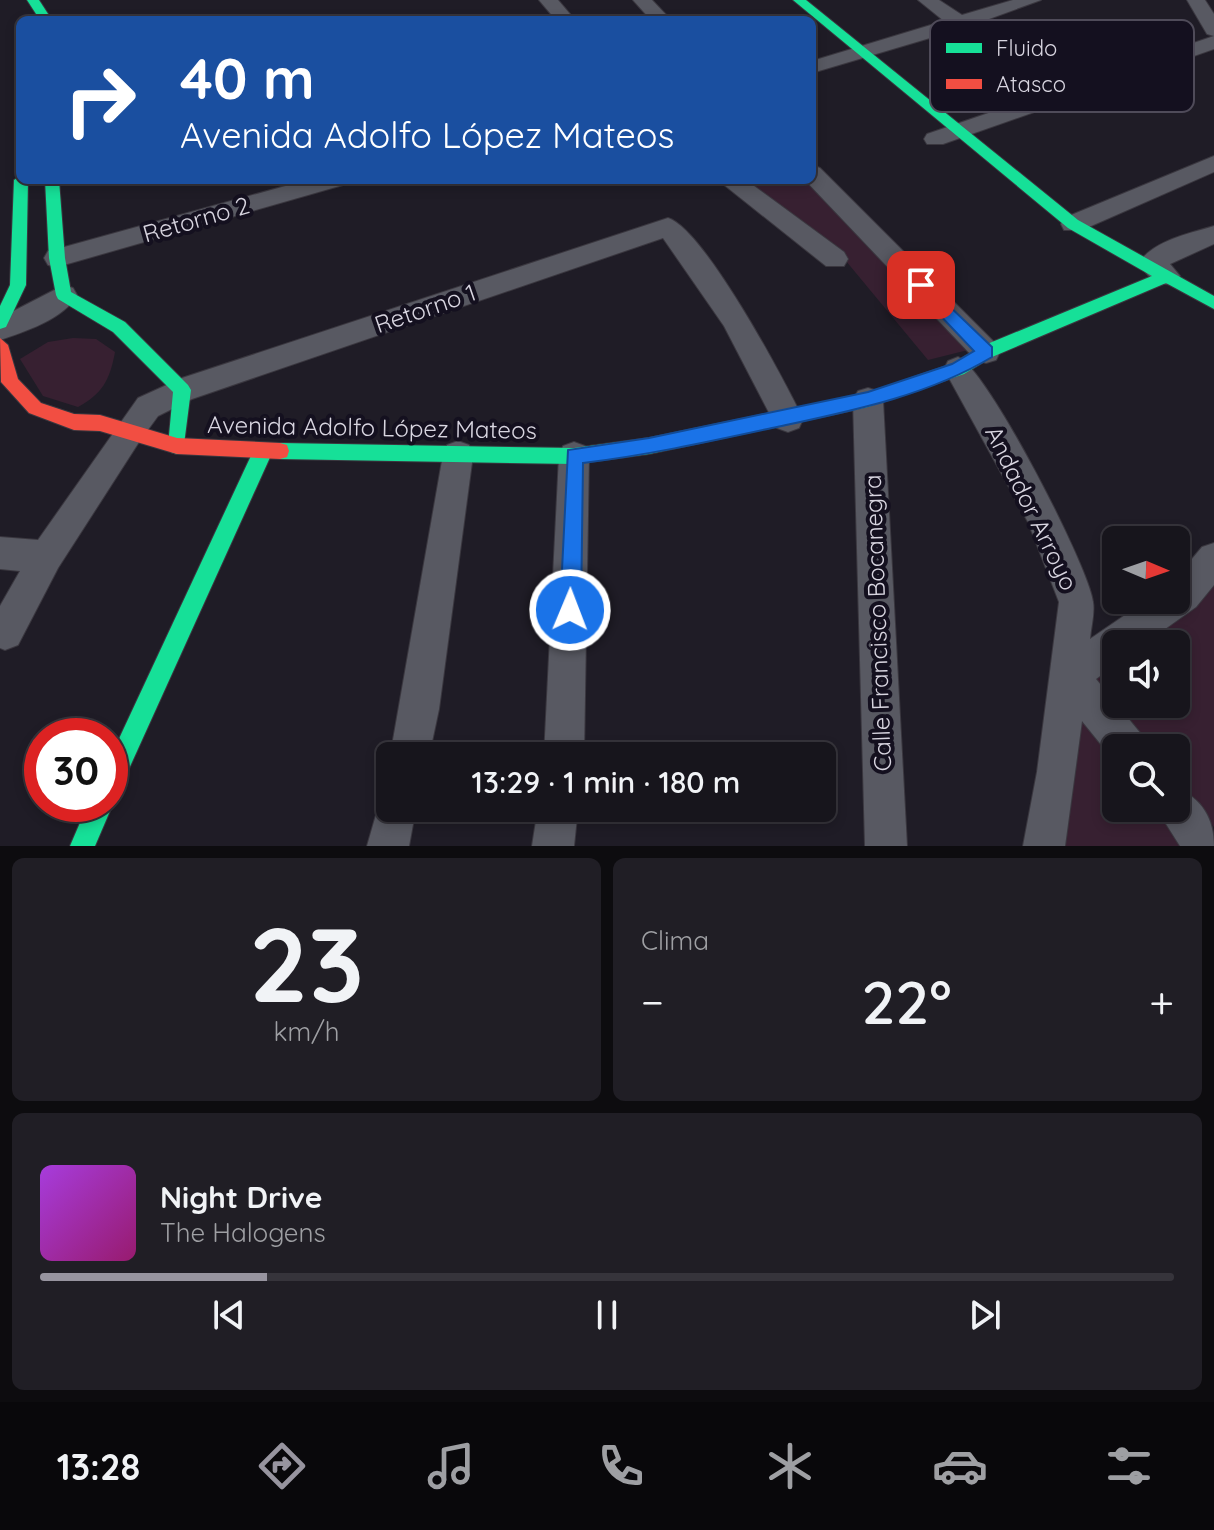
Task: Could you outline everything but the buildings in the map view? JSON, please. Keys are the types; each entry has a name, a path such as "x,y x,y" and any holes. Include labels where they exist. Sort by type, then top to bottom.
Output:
{"street":[{"path":"548,0 562,16"},
{"path":"642,0 658,16"},
{"path":"927,0 956,20"},
{"path":"969,20 1032,0"},
{"path":"1196,0 1214,30"},
{"path":"816,27 852,55 941,137 1166,288"},
{"path":"816,66 930,32"},
{"path":"816,34 852,55 877,88"},
{"path":"1194,49 1214,42"},
{"path":"941,137 1013,112"},
{"path":"1073,224 1214,163"},
{"path":"816,177 986,352"},
{"path":"0,326 18,285 21,184"},
{"path":"52,184 57,258 64,295 86,311 117,325 158,371 182,390 177,446"},
{"name":"Retorno 2","path":"57,258 321,184"},
{"path":"735,184 835,259"},
{"name":"Retorno 1","path":"5,632 46,557 148,407 182,390 668,227 699,264 727,314 762,364 788,419"},
{"path":"1166,288 1152,263 1181,246 1214,235"},
{"path":"1115,271 1142,286 1166,288 1214,303"},
{"name":"Avenida Adolfo López Mateos","path":"0,345 10,382 35,408 74,422 100,423 177,446 263,451 574,456 649,446 868,400 923,378 958,369 986,352 1142,286"},
{"path":"0,326 32,316 64,295"},
{"name":"Andador Arroyo","path":"958,369 1020,477 1068,575 1076,602 1069,675 1044,846"},
{"name":"Calle Francisco Bocanegra","path":"868,400 886,846"},
{"path":"128,746 263,451"},
{"path":"412,742 420,709 458,455"},
{"path":"564,742 574,456"},
{"path":"0,553 46,557"},
{"path":"1116,734 1069,675 1184,595 1214,559"},
{"path":"82,846 93,822"},
{"path":"388,846 393,822"},
{"path":"553,846 556,822"},
{"path":"1187,822 1206,846"}],"shaded area":[{"path":"752,184 816,184 972,349 928,360 841,255"},
{"path":"73,338 96,339 115,352 104,385 78,407 43,396 20,359 48,342"},
{"path":"1214,582 1214,827 1190,797 1190,734 1139,734 1125,718 1190,718 1190,630 1155,630 1175,614 1190,614 1190,602"},
{"path":"1102,670 1102,689 1092,677"},
{"path":"1080,703 1104,734 1102,822 1173,822 1192,846 1051,846"}],"traffic: fast":[{"path":"33,0 43,16"},
{"path":"799,0 930,107"},
{"path":"936,112 1073,224 1214,303"},
{"path":"0,323 18,285 21,184"},
{"path":"52,184 57,258 64,295 119,327 182,390 177,446"},
{"path":"280,451 574,456 649,446 868,400 958,369 986,352 1167,276"},
{"path":"128,746 263,451"},
{"path":"82,846 93,822"}],"traffic: jam":[{"path":"0,345 10,382 35,408 74,422 100,423 177,446 280,451"}],"route":[{"path":"570,610 574,456 649,446 868,400 923,378 958,369 986,352 921,285"}]}
